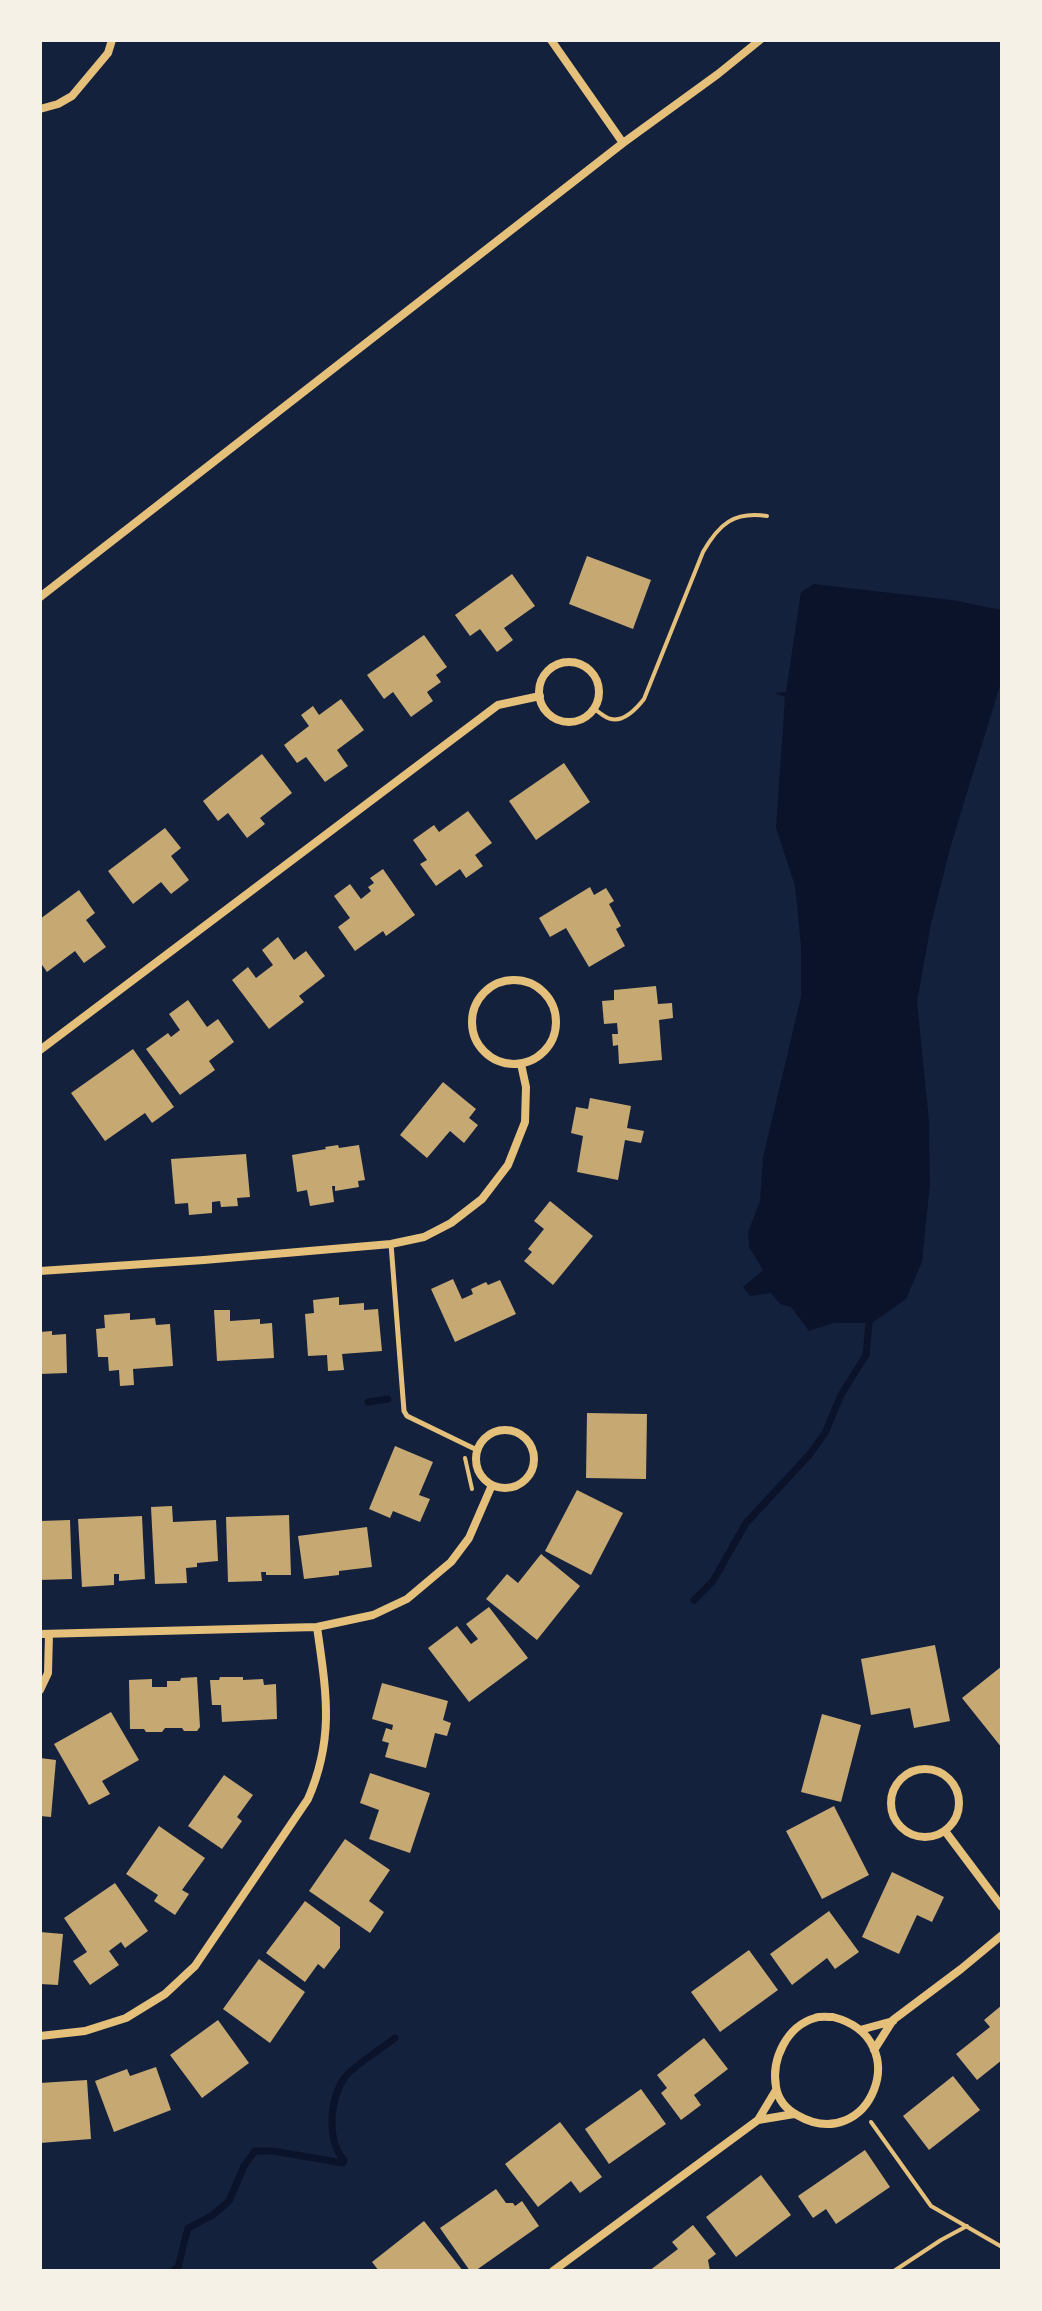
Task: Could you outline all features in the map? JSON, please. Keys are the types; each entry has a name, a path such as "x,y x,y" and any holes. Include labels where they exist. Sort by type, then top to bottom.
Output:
{"street":[{"path":"40,109 72,96 108,53 112,40"},
{"path":"551,40 623,143"},
{"path":"40,597 760,40"},
{"path":"567,662 587,668 598,685 599,694 584,718 565,722 548,713 540,696 543,677 550,669 567,662"},
{"path":"40,1050 498,705 540,696"},
{"path":"518,980 542,991 551,1001 555,1014 556,1028 552,1041 534,1060 521,1064 493,1060 474,1038 471,1024 473,1009 480,996 491,986 504,981 518,980"},
{"path":"40,1271 391,1244 424,1237 451,1223 482,1199 508,1165 525,1122 526,1087 521,1064"},
{"path":"498,1430 518,1433 531,1447 533,1467 521,1483 502,1488 492,1485 477,1466 477,1450 481,1441 498,1430"},
{"path":"40,1690 48,1673 44,1634 317,1627 373,1615 407,1599 451,1562 469,1538 492,1485"},
{"path":"40,2036 85,2031 126,2018 165,1994 195,1966 308,1799 319,1774 328,1709 317,1627"},
{"path":"916,1770 937,1771 955,1786 959,1797 958,1811 945,1831 935,1836 921,1837 910,1834 894,1819 891,1807 893,1791 905,1775 916,1770"},
{"path":"945,1831 1002,1907"},
{"path":"860,2030 893,2020 1002,1935"},
{"path":"815,2018 844,2020 869,2039 874,2050 878,2061 875,2092 857,2114 830,2124 807,2121 781,2101 775,2079 778,2051 792,2032 815,2018"},
{"path":"874,2050 893,2020"},
{"path":"553,2271 758,2120 776,2090"},
{"path":"758,2120 794,2114"}],"lane":[{"path":"391,1244 404,1411 407,1416 477,1450"}],"path":[{"path":"593,708 610,719 635,710 644,699 703,552 715,531 732,519 751,514 767,516"},
{"path":"466,1444 465,1462 472,1489"},
{"path":"869,2120 931,2206 1002,2247"},
{"path":"894,2271 968,2226"}],"water":[{"path":"814,584 952,600 1002,610 1002,679 951,845 931,924 917,1002 929,1120 930,1184 922,1262 906,1299 872,1323 834,1323 809,1331 791,1307 780,1304 771,1293 750,1296 743,1287 763,1270 749,1247 748,1232 760,1201 763,1157 801,997 801,946 795,886 776,828 785,697 774,693 786,692 801,592"}],"building":[{"path":"587,556 651,580 633,629 569,604"},
{"path":"512,574 535,606 504,628 513,640 497,652 480,629 470,636 455,615"},
{"path":"424,635 447,667 436,675 441,682 427,692 433,701 411,717 393,692 384,699 367,675"},
{"path":"341,699 364,730 337,750 348,766 325,782 306,757 297,763 284,745 309,726 301,715 313,706 319,715"},
{"path":"262,754 292,793 260,818 265,824 247,838 228,813 218,821 203,801"},
{"path":"564,763 590,802 536,840 509,801"},
{"path":"468,811 492,843 475,855 483,866 466,878 460,869 436,886 420,864 427,860 413,840 434,825 439,832"},
{"path":"165,828 181,848 171,856 189,880 171,894 161,882 133,904 108,871"},
{"path":"383,869 415,915 386,936 383,931 355,951 338,927 350,918 334,896 350,884 361,899 371,891 368,887 374,883 370,878"},
{"path":"590,887 594,895 606,888 614,901 609,904 621,926 616,929 625,946 589,967 566,928 550,937 539,918"},
{"path":"79,890 95,913 86,920 106,947 84,963 75,951 47,972 40,962 40,919"},
{"path":"278,937 294,960 306,951 325,976 299,996 304,1002 269,1029 232,980 248,967 256,978 273,965 262,950"},
{"path":"656,986 658,1004 672,1003 673,1018 659,1020 662,1060 619,1064 618,1045 613,1046 612,1034 618,1034 617,1023 604,1024 602,1001 614,1000 614,990"},
{"path":"188,1000 207,1027 218,1019 234,1042 209,1061 215,1070 180,1095 146,1049 168,1033 171,1037 180,1030 169,1014"},
{"path":"133,1049 174,1107 152,1123 145,1113 105,1141 71,1093"},
{"path":"443,1082 476,1109 469,1118 478,1125 464,1143 450,1131 427,1158 400,1135"},
{"path":"590,1098 631,1106 627,1128 644,1131 641,1143 625,1140 618,1180 577,1172 583,1136 571,1133 576,1107 588,1109"},
{"path":"338,1145 339,1148 359,1145 365,1180 358,1181 359,1187 335,1191 335,1186 332,1186 334,1202 310,1206 307,1190 297,1192 292,1155"},
{"path":"246,1154 250,1197 237,1198 238,1206 221,1207 220,1201 212,1202 212,1213 189,1215 188,1203 175,1204 171,1159"},
{"path":"550,1201 593,1236 553,1285 524,1261 532,1252 528,1249 544,1229 534,1221"},
{"path":"453,1279 462,1299 473,1294 471,1289 500,1280 516,1314 455,1342 431,1289"},
{"path":"339,1297 339,1305 364,1303 364,1310 378,1309 382,1351 342,1354 344,1370 328,1371 327,1355 308,1356 305,1314 314,1313 313,1300"},
{"path":"214,1310 230,1310 230,1321 260,1319 260,1324 272,1323 274,1358 217,1361"},
{"path":"130,1313 130,1320 155,1318 156,1325 170,1324 173,1366 133,1369 134,1385 120,1386 119,1370 109,1371 108,1357 98,1357 96,1329 105,1328 104,1315"},
{"path":"52,1331 52,1335 66,1334 67,1373 40,1374 40,1332"},
{"path":"587,1413 647,1414 646,1479 586,1478"},
{"path":"395,1446 433,1462 419,1495 430,1499 420,1522 393,1511 390,1518 369,1509"},
{"path":"577,1490 623,1513 591,1575 545,1551"},
{"path":"172,1506 173,1522 216,1520 218,1561 197,1563 197,1567 186,1568 187,1583 155,1584 151,1507"},
{"path":"289,1515 291,1575 266,1575 266,1572 261,1572 262,1581 228,1582 226,1517"},
{"path":"142,1516 145,1579 119,1581 119,1574 114,1574 114,1585 82,1587 78,1519"},
{"path":"70,1520 72,1579 40,1580 40,1521"},
{"path":"367,1527 372,1567 304,1579 298,1536"},
{"path":"541,1554 580,1586 537,1640 486,1599 507,1574 518,1583"},
{"path":"489,1607 528,1658 469,1702 428,1648 457,1626 471,1644 478,1639 466,1624"},
{"path":"935,1645 950,1721 914,1728 910,1708 871,1715 861,1659"},
{"path":"1002,1666 1002,1748 962,1698"},
{"path":"197,1677 200,1727 197,1731 184,1731 182,1728 165,1728 162,1732 130,1729 129,1680 152,1679 152,1687 167,1687 167,1681"},
{"path":"220,1677 263,1679 264,1685 276,1684 277,1719 222,1722 221,1705 212,1705 210,1680 219,1680"},
{"path":"382,1683 448,1701 443,1720 451,1723 447,1736 435,1733 426,1768 385,1757 389,1743 382,1741 386,1728 392,1730 393,1725 372,1719"},
{"path":"111,1712 139,1760 102,1781 110,1794 89,1805 54,1744"},
{"path":"822,1714 861,1725 841,1802 801,1792"},
{"path":"40,1758 56,1760 51,1817 40,1816"},
{"path":"370,1773 430,1793 410,1853 369,1839 379,1810 360,1803"},
{"path":"224,1775 253,1795 237,1817 242,1821 222,1849 188,1826"},
{"path":"834,1806 869,1875 822,1899 786,1831"},
{"path":"159,1826 205,1858 182,1890 189,1894 175,1915 154,1901 158,1895 126,1874"},
{"path":"345,1839 390,1870 369,1901 384,1912 370,1933 309,1891"},
{"path":"892,1872 944,1897 932,1922 917,1915 899,1954 862,1937"},
{"path":"115,1883 148,1931 125,1948 121,1942 109,1951 119,1965 90,1985 73,1961 87,1952 64,1918"},
{"path":"305,1901 340,1927 340,1948 324,1969 318,1964 305,1982 266,1953"},
{"path":"829,1911 859,1952 835,1969 827,1958 792,1985 770,1954"},
{"path":"40,1932 63,1934 58,1985 40,1984"},
{"path":"749,1950 778,1990 720,2032 691,1992"},
{"path":"259,1959 305,1992 270,2043 223,2009"},
{"path":"1002,2005 1002,2060 977,2080 956,2054 990,2027 984,2020"},
{"path":"218,2020 249,2063 202,2098 170,2055"},
{"path":"704,2038 728,2069 694,2095 701,2105 681,2120 661,2093 667,2088 657,2075"},
{"path":"156,2067 171,2110 114,2132 95,2081 127,2069 130,2076"},
{"path":"953,2076 980,2110 929,2150 903,2116"},
{"path":"87,2080 91,2139 40,2143 40,2083"},
{"path":"641,2089 666,2124 609,2164 585,2129"},
{"path":"560,2122 602,2177 580,2193 571,2181 538,2207 505,2164"},
{"path":"865,2150 890,2187 836,2224 826,2209 813,2218 798,2196"},
{"path":"761,2175 791,2215 736,2257 706,2217"},
{"path":"496,2189 506,2203 515,2206 522,2201 539,2226 475,2271 470,2271 440,2228"},
{"path":"424,2221 463,2271 379,2271 372,2262"},
{"path":"693,2225 716,2254 708,2260 710,2271 649,2271 678,2249 672,2242"}],"waterway":[{"path":"694,1600 713,1581 746,1523 810,1454 825,1433 841,1395 866,1355 869,1323"},
{"path":"368,1402 388,1399"},
{"path":"173,2271 178,2267 188,2228 213,2215 229,2201 244,2166 255,2151 273,2151 343,2163 332,2130 333,2107 340,2086 354,2069 395,2038"}]}
